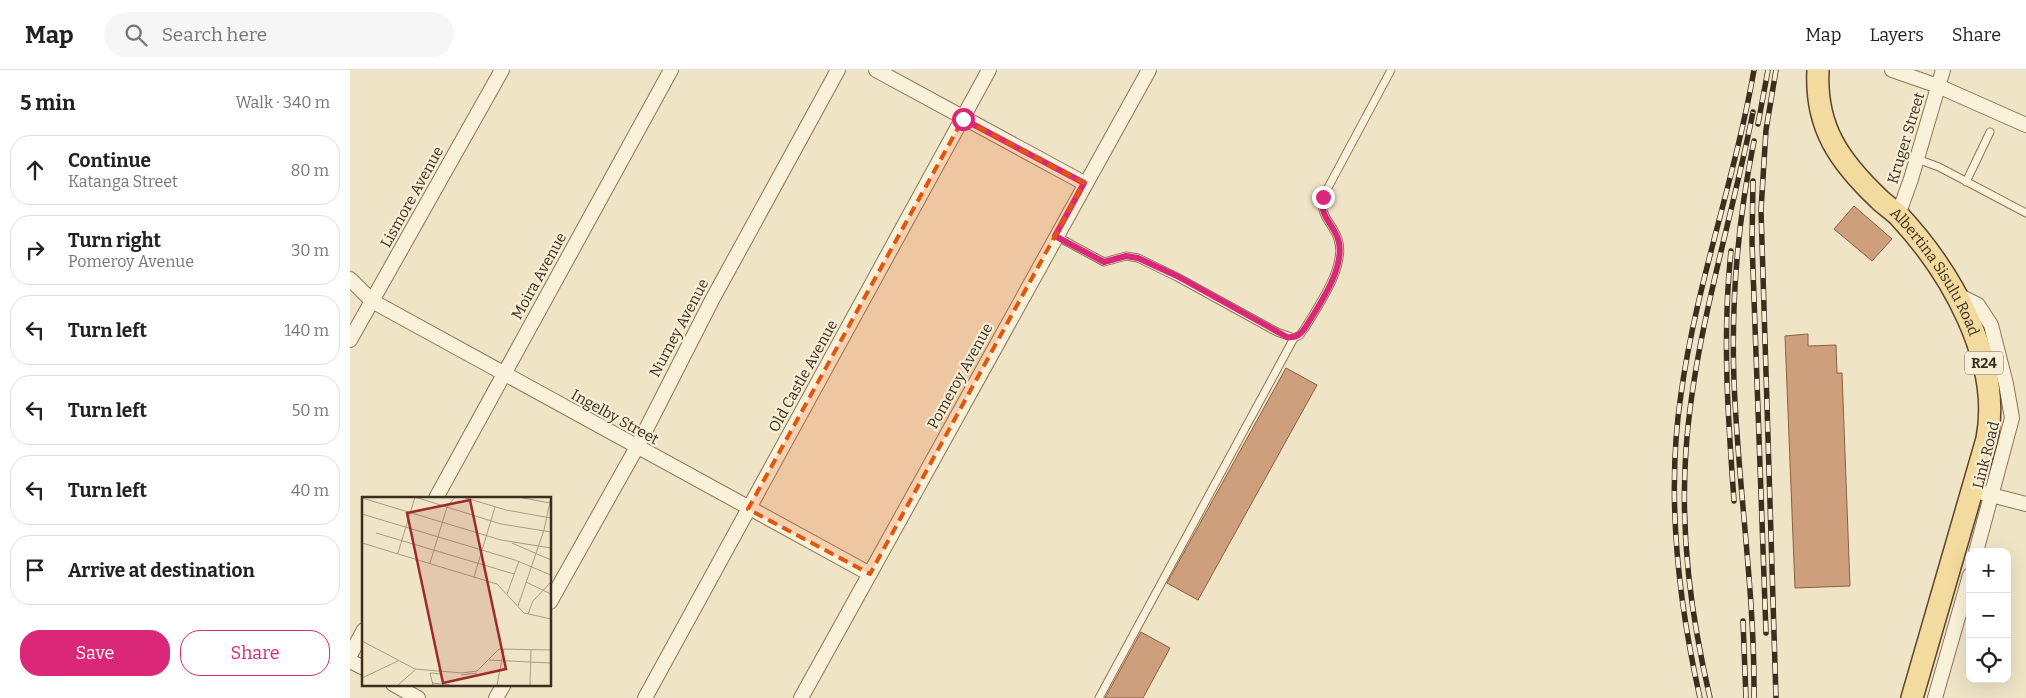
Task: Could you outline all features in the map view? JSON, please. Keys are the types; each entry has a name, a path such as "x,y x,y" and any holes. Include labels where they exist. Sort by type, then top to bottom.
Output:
{"main road":[{"name":"Albertina Sisulu Road","path":"1818,70 1818,100 1829,138 1854,174 1898,215 1926,248 1956,294 1980,352 1988,384 1989,430 1983,493 1912,698"}],"street":[{"name":"Lismore Avenue","path":"350,340 502,70"},
{"name":"Moira Avenue","path":"437,497 671,70"},
{"name":"Nurney Avenue","path":"551,600 637,447 712,300 838,70"},
{"path":"876,70 963,119 1084,183"},
{"name":"Old Castle Avenue","path":"645,698 989,70"},
{"name":"Pomeroy Avenue","path":"802,698 1084,183 1149,70"},
{"path":"1892,70 1938,86 2026,125"},
{"name":"Kruger Street","path":"1898,215 1917,159 1943,70"},
{"name":"Ingelby Street","path":"350,279 372,301 870,574"},
{"path":"1983,493 2026,504"},
{"name":"Link Road","path":"1976,548 1983,493"},
{"path":"1935,698 1966,589"},
{"path":"350,656 362,634"},
{"path":"350,660 362,667"},
{"path":"397,686 418,698"},
{"path":"496,698 503,686"}],"lane":[{"path":"1100,698 1294,338 1300,335 1305,328 1336,273 1341,252 1338,237 1322,210 1323,197 1391,70"},
{"path":"1966,182 1990,132"},
{"path":"1917,159 2026,213"},
{"path":"1055,236 1104,262 1126,256 1138,258 1177,276 1277,332 1294,338"}],"highlighted area":[{"path":"963,119 1084,183 870,574 748,509"}],"building":[{"path":"1854,206 1892,239 1872,261 1834,229"},
{"path":"1808,334 1808,346 1836,345 1837,373 1842,373 1850,586 1795,588 1785,336"},
{"path":"1286,368 1317,385 1198,600 1167,583"},
{"path":"1141,632 1170,648 1143,698 1105,698"}],"railway":[{"path":"1700,698 1680,585 1675,508 1677,432 1681,394 1696,313 1737,151 1754,70"},
{"path":"1758,124 1768,70"},
{"path":"1776,70 1766,130 1761,210 1776,698"},
{"path":"1710,698 1692,606 1686,544 1686,450 1690,407 1705,322 1753,112"},
{"path":"1754,141 1748,171 1737,261 1733,351 1736,421 1752,619 1754,698"},
{"path":"1753,181 1752,242 1766,633"},
{"path":"1731,251 1726,345 1734,501"},
{"path":"1743,621 1746,698"}],"route":[{"path":"963,119 1084,183 1055,236 1104,262 1126,256 1138,258 1177,276 1287,337 1294,338 1300,335 1305,328 1336,273 1340,260 1341,252 1338,237 1324,217 1322,210 1323,197"}]}
